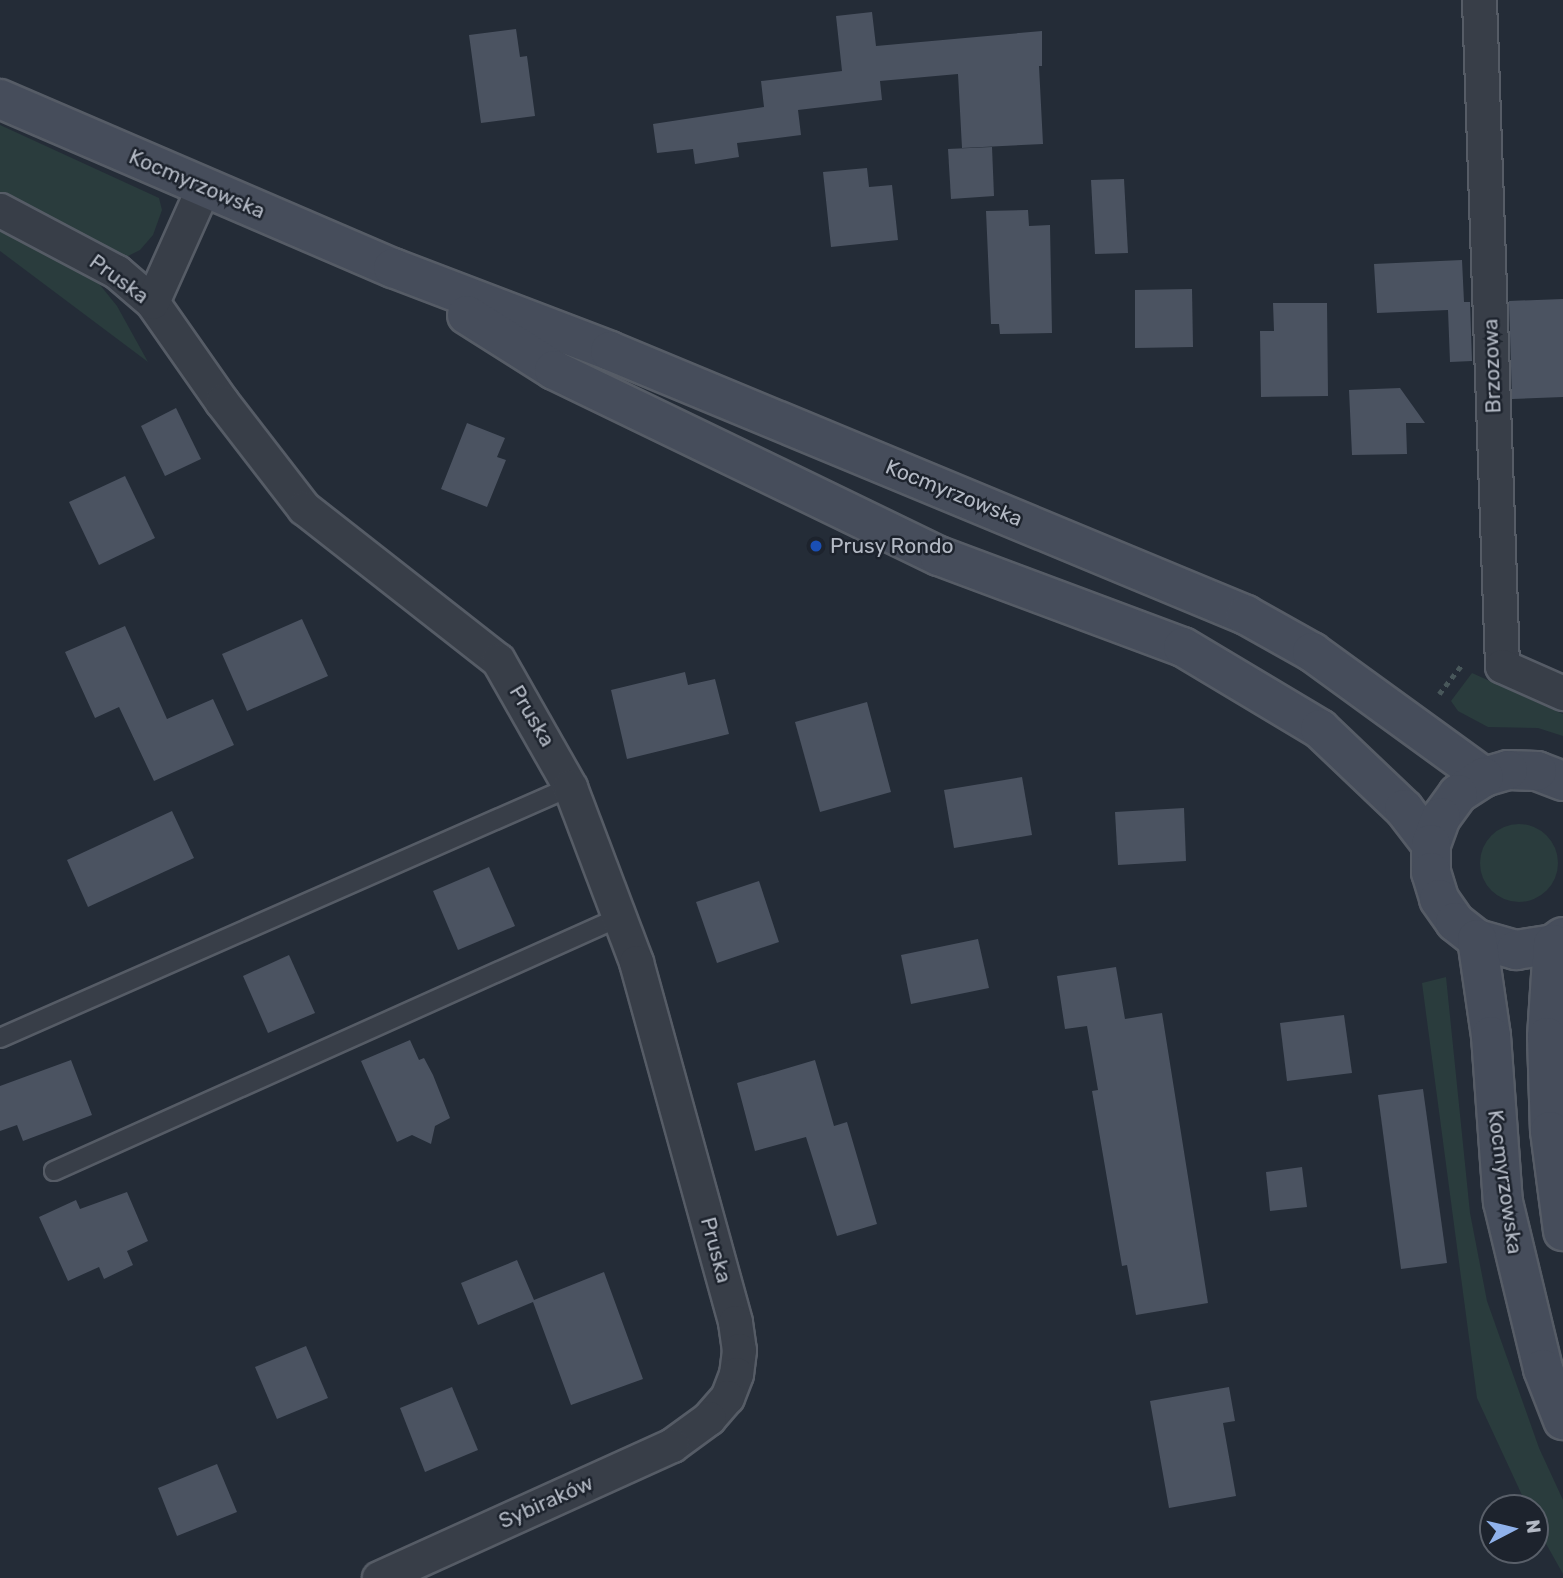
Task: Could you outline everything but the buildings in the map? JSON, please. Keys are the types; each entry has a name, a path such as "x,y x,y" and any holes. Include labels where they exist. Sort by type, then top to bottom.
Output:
{"main road":[{"name":"Kocmyrzowska","path":"0,99 393,268 622,356 1245,615 1312,652 1484,777"},
{"name":"Kocmyrzowska","path":"393,268 554,370 788,484 939,556 1183,647 1320,729 1404,809 1431,844"},
{"path":"1563,781 1537,771 1508,770 1484,777 1458,794 1441,817 1431,844 1431,872 1439,899 1455,922 1477,939 1516,950 1558,941 1548,1037 1550,1131 1563,1231"},
{"name":"Kocmyrzowska","path":"1477,939 1491,1036 1503,1202 1543,1370 1563,1420"}],"street":[{"name":"Brzozowa","path":"1479,0 1502,666 1563,693"},
{"path":"152,302 204,187"},
{"name":"Pruska","path":"0,211 117,272 152,302 222,402 304,508 498,660 570,787 620,917 735,1322 739,1350 736,1374 727,1396 709,1418"},
{"name":"Sybiraków","path":"379,1578 672,1445 709,1418"}],"lane":[{"path":"0,1038 570,787"},
{"path":"54,1171 620,917"}],"path":[{"path":"1437,697 1469,656"}],"shaded area":[{"path":"0,125 159,198 162,210 153,235 140,250 124,258 0,195"},
{"path":"0,221 83,264 117,306 148,362 0,251"},
{"path":"1472,673 1563,714 1563,736 1538,728 1488,727 1458,711 1451,701"},
{"path":"1511,824 1527,824 1541,830 1552,841 1558,855 1558,871 1552,885 1541,896 1527,902 1511,902 1497,896 1486,885 1480,871 1480,855 1486,841 1497,830"},
{"path":"1446,977 1470,1213 1487,1301 1539,1448 1563,1500 1563,1574 1549,1549 1549,1494 1522,1494 1477,1398 1422,983"}],"place":[{"name":"Prusy Rondo","path":"816,546"}]}
